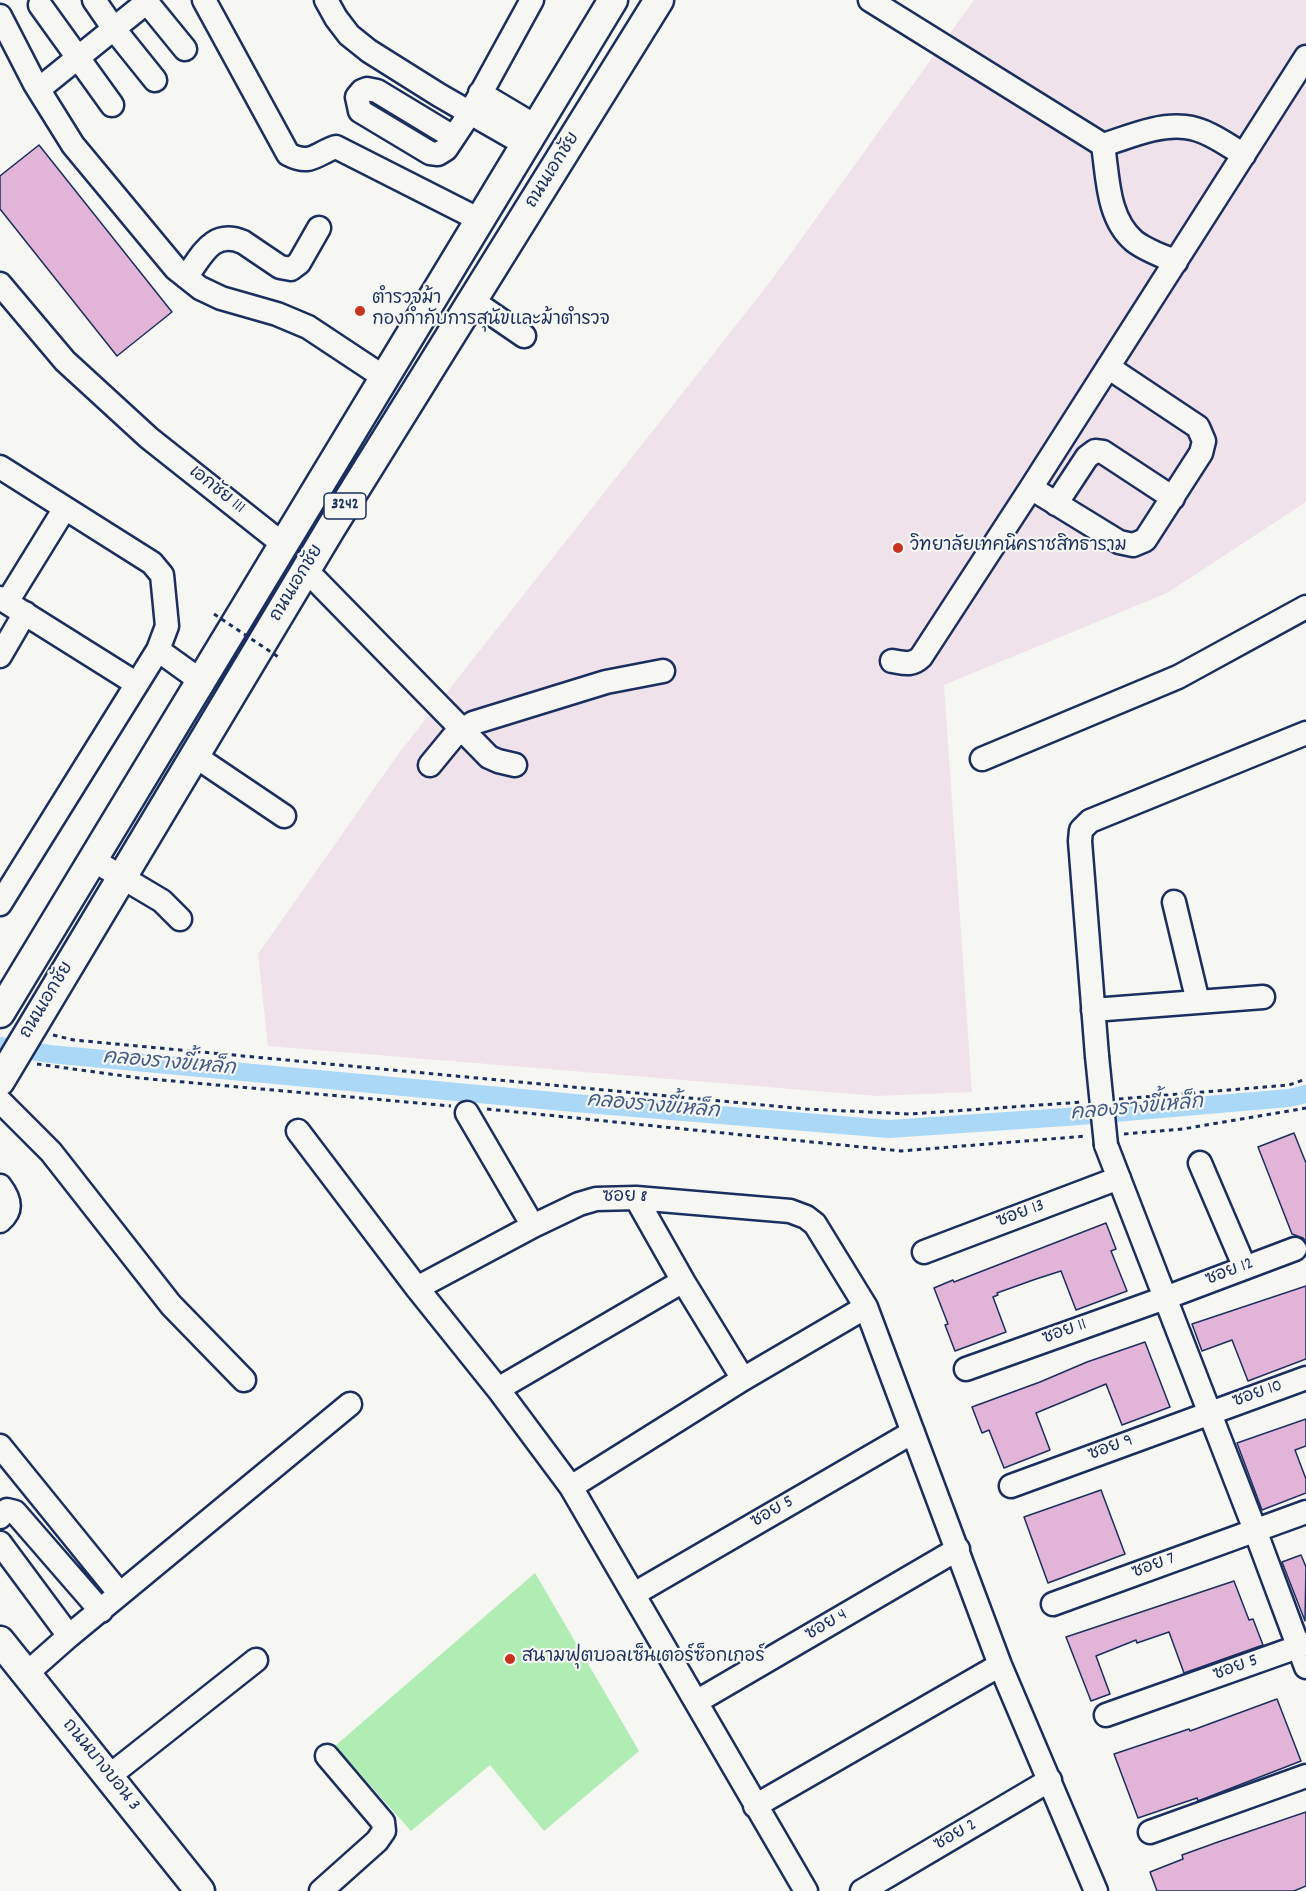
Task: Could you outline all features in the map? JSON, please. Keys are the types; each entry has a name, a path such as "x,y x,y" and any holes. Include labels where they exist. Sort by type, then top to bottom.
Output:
{"main road":[{"name":"ถนนเอกชัย","path":"2,1010 613,0"},
{"name":"ถนนเอกชัย","path":"0,1087 46,1025 122,877 306,570 658,0"},
{"name":"ถนนบางบอน 3","path":"0,1641 200,1891"}],"street":[{"path":"94,0 155,80"},
{"path":"204,0 288,154 299,160 312,160 336,147 480,220"},
{"path":"326,0 336,18 369,51 475,103 531,136"},
{"path":"453,137 475,103 532,0"},
{"path":"870,0 1103,145 1158,128 1185,127 1210,134 1244,155"},
{"path":"39,89 146,1 185,49"},
{"path":"40,5 112,105"},
{"path":"0,16 39,89 73,144 176,269 200,288 221,298 277,314 308,327 385,378"},
{"path":"892,661 909,664 921,657 1306,57"},
{"path":"1103,145 1111,200 1120,224 1134,242 1176,262"},
{"path":"186,277 213,242 224,239 236,239 243,242 280,267 291,269 299,263 319,228"},
{"name":"เอกชัย 111","path":"0,284 65,361 148,438 284,545"},
{"path":"473,301 524,336"},
{"path":"1031,488 1119,542 1133,545 1145,540 1173,498 1201,453 1204,441 1198,427 1108,367"},
{"path":"1056,504 1087,457 1095,452 1103,452 1173,498"},
{"path":"0,467 152,562 162,575 167,626 158,650 0,904"},
{"path":"0,656 11,604 65,508"},
{"path":"306,570 489,757 515,765"},
{"path":"11,604 137,684"},
{"path":"982,759 1178,677 1306,607"},
{"path":"158,650 201,681"},
{"path":"430,765 453,737 473,723 606,682 663,671"},
{"path":"1304,1652 1165,1298 1106,1138 1097,1056 1080,841 1081,830 1090,821 1306,733"},
{"path":"195,756 284,816"},
{"path":"93,860 162,901 180,919"},
{"path":"1174,902 1198,1002"},
{"path":"1094,1010 1263,997"},
{"path":"0,1087 171,1305 244,1380"},
{"path":"469,1110 533,1226"},
{"path":"298,1131 571,1487 806,1891"},
{"path":"1200,1163 1245,1268"},
{"name":"ซอย 13","path":"924,1252 1119,1178"},
{"path":"0,1186 10,1205 7,1215 0,1221"},
{"path":"636,1198 743,1379"},
{"name":"ซอย 8","path":"417,1288 579,1204 596,1199 636,1198 790,1211 806,1217 815,1224 866,1307"},
{"name":"ซอย 12","path":"1165,1298 1295,1249"},
{"path":"498,1389 683,1281"},
{"name":"ซอย 11","path":"966,1368 1165,1298"},
{"path":"571,1487 743,1379 866,1307 1000,1665 1096,1891"},
{"name":"ซอย 10","path":"1210,1413 1306,1378"},
{"path":"26,1674 351,1404"},
{"name":"ซอย 9","path":"1011,1486 1210,1413"},
{"name":"ซอย 5","path":"634,1594 913,1432"},
{"path":"0,1446 120,1594"},
{"path":"0,1517 7,1510 15,1512 100,1611"},
{"path":"1256,1530 1306,1512"},
{"name":"ซอย 7","path":"1053,1604 1256,1530"},
{"path":"0,1543 69,1636"},
{"name":"ซอย 4","path":"696,1702 958,1550"},
{"name":"ซอย 5","path":"1106,1715 1304,1652"},
{"path":"108,1777 256,1659"},
{"path":"755,1806 1000,1665"},
{"path":"321,1891 377,1841 384,1831 383,1822 327,1756"},
{"path":"1150,1832 1306,1776"},
{"name":"ซอย 2","path":"862,1891 1050,1780"}],"path":[{"path":"214,614 280,658"},
{"path":"46,1025 86,1042 806,1109 910,1114 1083,1102"},
{"path":"37,1064 140,1078 901,1151 1106,1138 1183,1129 1306,1108"},
{"path":"1117,1100 1289,1085 1306,1079"}],"shaded area":[{"name":"วิทยาลัยเทคนิคราชสิทธาราม","path":"974,0 1306,0 1306,502 1167,593 944,685 972,1092 877,1096 268,1046 258,954 399,753 770,282"}],"green space":[{"name":"สนามฟุตบอลเซ็นเตอร์ซ็อกเกอร์","path":"535,1573 639,1751 544,1831 490,1765 411,1831 335,1746"}],"building":[{"path":"39,145 172,312 117,356 0,209 0,176"},
{"path":"1294,1133 1306,1163 1306,1242 1303,1238 1292,1234 1258,1147"},
{"path":"1106,1223 1116,1249 1111,1251 1127,1291 1076,1310 1061,1271 1036,1279 997,1293 998,1295 993,1297 1006,1332 955,1351 945,1325 948,1324 934,1288"},
{"path":"1306,1286 1306,1359 1248,1381 1232,1340 1202,1351 1192,1324"},
{"path":"1145,1342 1170,1407 1122,1425 1106,1384 1036,1413 1050,1450 1004,1468 989,1430 982,1433 972,1407"},
{"path":"1306,1419 1306,1446 1295,1450 1306,1479 1306,1493 1262,1510 1237,1443"},
{"path":"1101,1490 1125,1554 1048,1583 1024,1517"},
{"path":"1301,1555 1306,1567 1305,1621 1282,1562"},
{"path":"1234,1581 1249,1620 1253,1619 1263,1645 1184,1673 1169,1632 1137,1643 1136,1640 1096,1656 1110,1694 1091,1701 1066,1637"},
{"path":"1277,1699 1301,1761 1198,1801 1197,1798 1138,1818 1114,1754 1189,1729 1190,1731"},
{"path":"1306,1812 1306,1886 1294,1891 1157,1891 1150,1872 1183,1859 1182,1855"}],"waterway":[{"name":"คลองรางขี้เหล็ก","path":"0,1046 50,1054 575,1103 889,1129 1080,1116 1289,1098 1306,1094"}],"place":[{"name":"ตำรวจม้า กองกำกับการสุนัขและม้าตำรวจ","path":"360,311"},
{"name":"วิทยาลัยเทคนิคราชสิทธาราม","path":"898,548"},
{"name":"สนามฟุตบอลเซ็นเตอร์ซ็อกเกอร์","path":"510,1659"}]}
